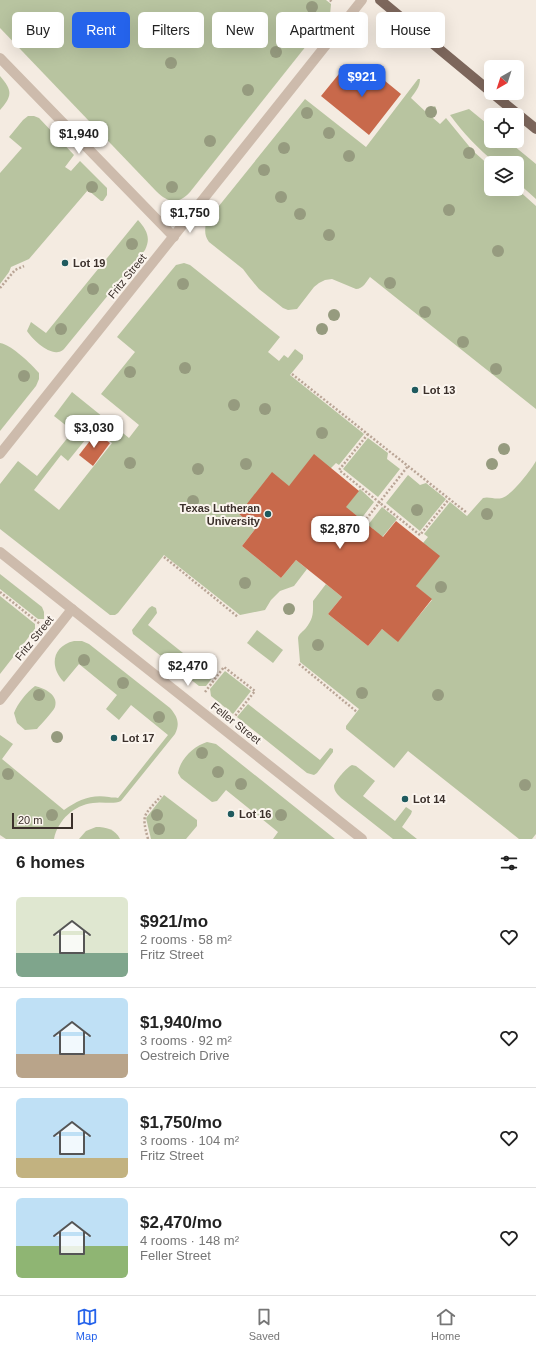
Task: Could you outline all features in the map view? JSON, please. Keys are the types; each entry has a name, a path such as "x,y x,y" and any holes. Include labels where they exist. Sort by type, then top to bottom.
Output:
{"main road":[{"path":"380,0 484,85"},
{"path":"502,100 536,129"}],"street":[{"name":"Fritz Street","path":"0,454 362,0"},
{"path":"0,58 174,237"},
{"name":"Feller Street","path":"0,552 362,839"},
{"name":"Fritz Street","path":"0,700 72,609"}],"path":[{"path":"0,288 15,270 24,266"},
{"path":"292,374 467,513"},
{"path":"368,434 340,470 420,535 449,499"},
{"path":"364,522 408,466"},
{"path":"164,557 238,617"},
{"path":"0,592 52,634"},
{"path":"299,664 357,712"},
{"path":"205,692 224,667 255,691 235,716"},
{"path":"148,839 144,816 161,796"}],"green space":[{"path":"0,0 326,0 331,4 330,12 276,12 276,48 305,48 190,192 177,201 169,200 160,195 19,48 64,48 64,12 12,12 12,41 0,28"},
{"path":"0,76 9,90 9,97 0,110"},
{"path":"418,79 420,79 417,89 411,98 426,112 435,106 436,108 433,118 440,124 446,118 473,151 484,161 484,196 524,195 536,206 536,409 370,277 362,287 358,289 332,279 325,280 314,287 297,309 288,310 283,308 259,289 243,269 209,242 206,237 206,222 305,99 366,147"},
{"path":"469,109 484,121 484,148 517,148 536,164 536,199 524,188 524,156 487,156 460,128 450,115"},
{"path":"28,116 39,118 74,155 65,167 71,171 80,161 107,188 107,195 103,201 101,201 88,190 29,259 11,267 0,284 0,173 22,148 9,137"},
{"path":"138,220 144,227 148,238 145,250 64,349 60,352 54,352 41,345 27,331 31,322 46,333"},
{"path":"184,263 190,265 280,337 268,352 279,361 284,355 288,358 295,349 303,355 303,359 290,375 364,434 339,465 336,463 331,468 289,486 239,514 256,528 242,546 281,578 296,560 307,569 294,586 280,591 271,600 265,610 240,615 164,555 118,613 115,615 110,615 0,529 0,484 18,461 37,476 73,431 54,416 72,392 129,438 139,425 101,394 135,352 117,337 176,265","holes":["94,429 112,443 59,510 34,490 61,455 68,461"]},
{"path":"0,343 10,347 26,360 39,373 39,379 36,386 0,431"},
{"path":"368,438 388,453 387,459 400,469 378,497 343,469"},
{"path":"536,461 536,834 532,839 519,839 408,751 394,768 346,729 346,726 359,709 300,662 298,638 310,621 313,601 326,584 342,597 328,614 368,646 382,629 398,641 432,600 416,586 423,543 428,537 424,534 450,502 467,516 483,498 502,498 506,496 521,482"},
{"path":"408,475 420,485 426,483 446,499 420,531 386,503"},
{"path":"360,489 374,502 361,519 353,513 334,521"},
{"path":"382,507 397,519 371,551 373,529 368,525"},
{"path":"0,574 42,607 44,619 38,619 0,589"},
{"path":"0,596 35,624 35,629 0,674"},
{"path":"152,606 156,608 157,613 148,625 213,677 206,686 199,686 133,634 132,630"},
{"path":"257,630 283,650 273,663 247,643"},
{"path":"74,641 82,641 89,644 170,708 175,714 178,724 177,730 121,801 114,803 100,802 86,804 73,810 59,826 54,839 6,839 0,835 0,735 13,744 2,759 64,810 74,803 91,797 102,796 118,798 168,735 131,705 119,720 106,709 117,695 79,664 64,682 56,670 55,658 61,647"},
{"path":"225,671 251,691 233,714 211,696 210,689"},
{"path":"35,686 50,693 55,699 56,703 55,707 37,729 25,730 17,723 14,713 23,698"},
{"path":"248,704 320,760 330,748 333,749 333,752 317,773 314,775 307,773 237,717"},
{"path":"207,742 216,744 335,839 273,839 278,832 226,790 217,801 212,802 181,778 178,773 179,768 188,754"},
{"path":"352,765 356,766 375,781 363,796 395,821 406,807 412,811 402,827 417,839 393,839 336,793 334,786 335,784 344,771"},
{"path":"164,795 197,820 197,826 186,839 151,839 146,818"},
{"path":"96,827 110,829 116,833 120,839 79,839 86,831"}],"building":[{"path":"368,67 401,94 369,135 321,96 343,69 357,81"},
{"path":"96,433 110,443 93,466 79,455"},
{"path":"314,454 359,491 346,507 383,537 396,521 440,556 416,586 432,599 398,642 382,629 368,646 328,614 342,597 296,560 281,578 242,546 256,528 239,514 272,472 289,486"}],"place":[{"name":"Lot 19","path":"65,263"},
{"name":"Lot 13","path":"415,390"},
{"name":"Texas Lutheran University","path":"268,514"},
{"name":"Lot 17","path":"114,738"},
{"name":"Lot 14","path":"405,799"},
{"name":"Lot 16","path":"231,814"}]}
